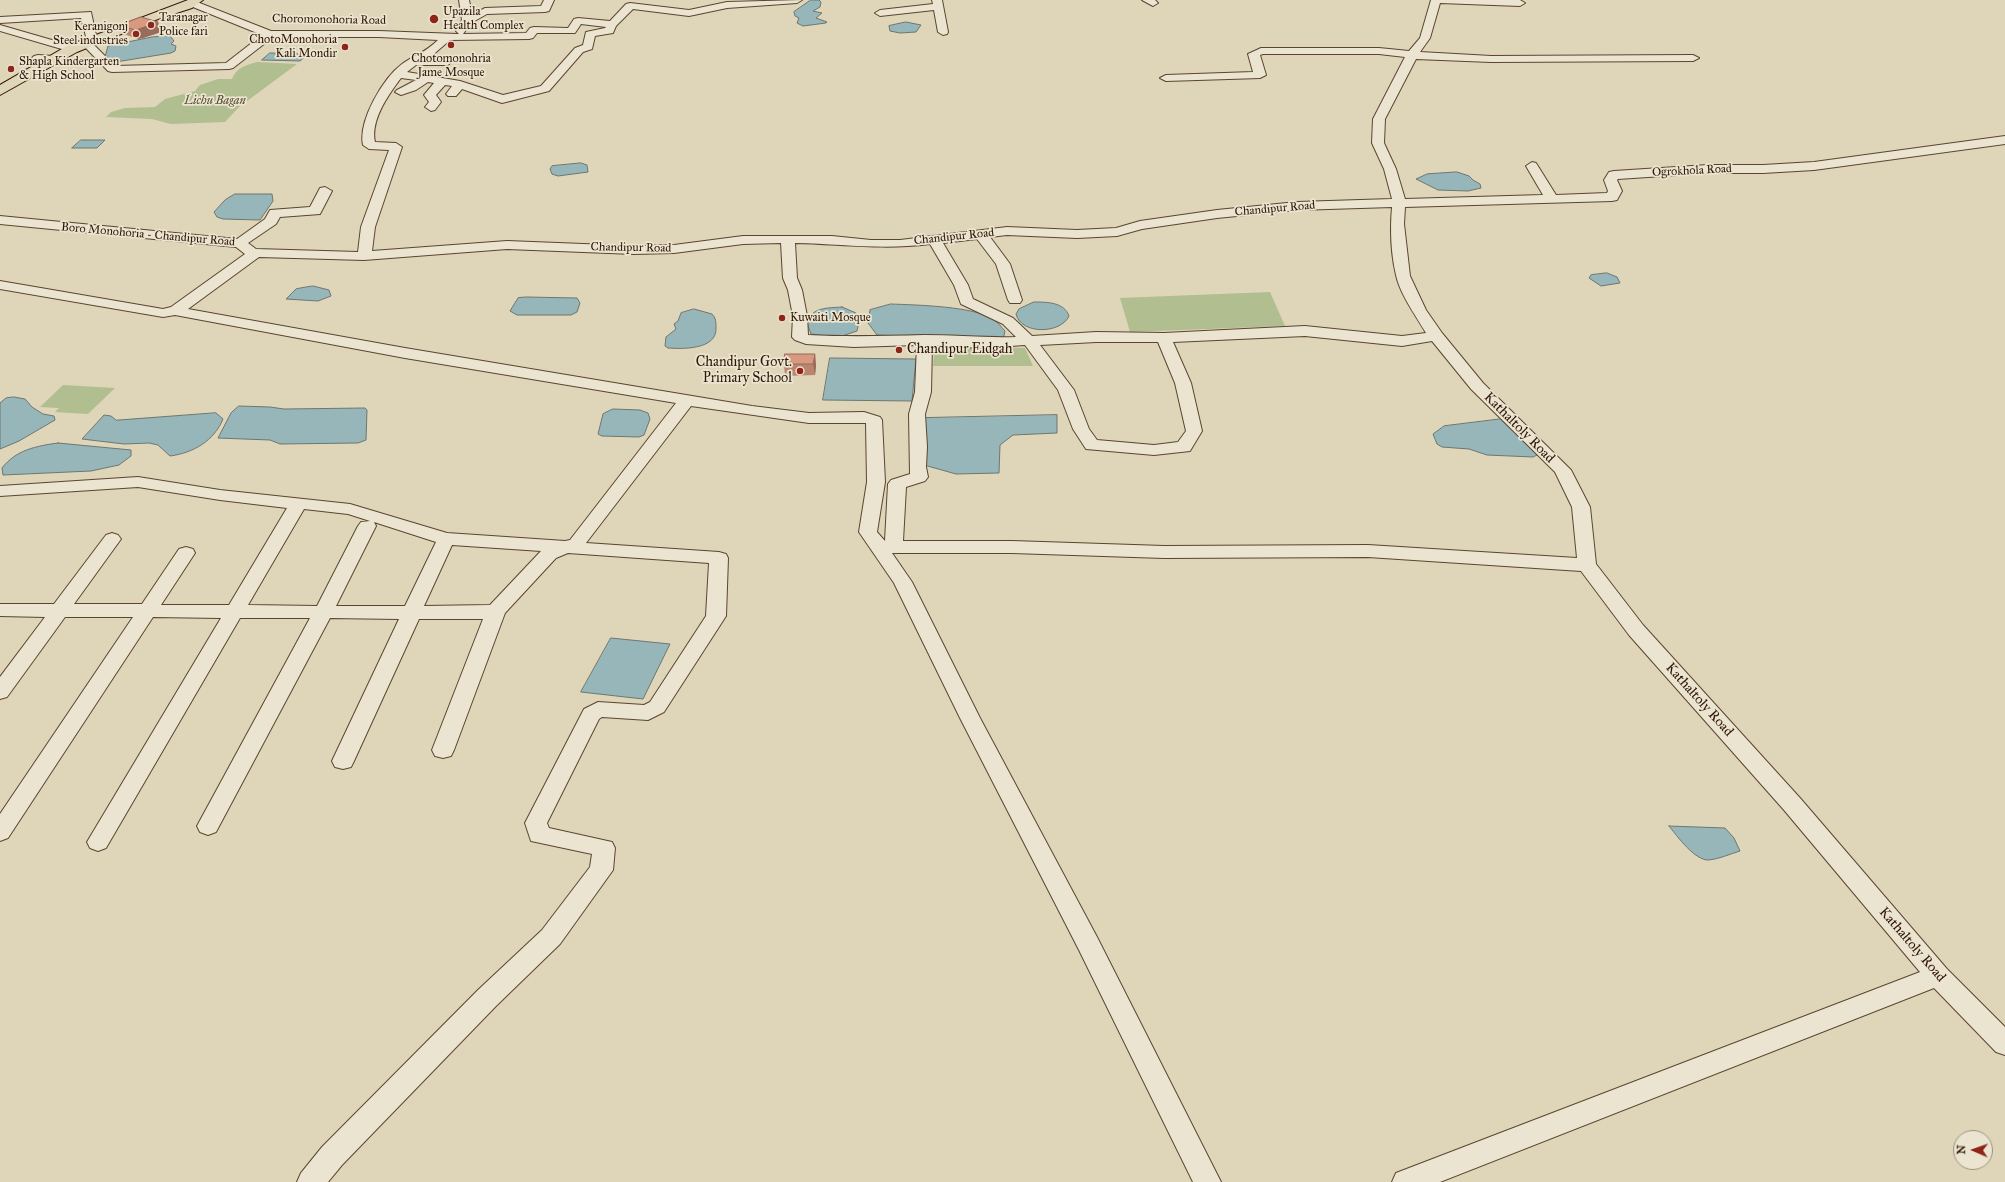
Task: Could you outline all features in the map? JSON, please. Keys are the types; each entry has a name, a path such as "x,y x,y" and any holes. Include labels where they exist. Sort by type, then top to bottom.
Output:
{"main road":[{"path":"0,91 72,49 154,16 192,3"}],"street":[{"path":"87,0 89,42 112,69 229,66 270,34"},
{"path":"464,0 467,20"},
{"path":"175,311 256,253 364,256 368,227 396,147 369,145 368,130 377,106 398,74 407,66 430,54 452,37 467,20 472,20 485,11 545,9 549,0"},
{"path":"398,74 460,84 502,99 545,89 579,50 588,47 590,34 609,31 613,24 632,3 689,13 727,5 797,0"},
{"path":"1399,202 1390,169 1378,143 1379,119 1412,55 1425,38 1436,0"},
{"path":"1440,0 1520,3"},
{"name":"Choromonohoria Road","path":"192,3 270,34 364,34 452,37 530,36 534,30 571,31 578,21 613,24"},
{"path":"880,13 937,3 943,32"},
{"path":"0,20 87,17"},
{"path":"0,28 72,49"},
{"path":"1166,78 1260,75 1254,54 1261,51 1379,51 1412,55 1491,59 1693,58"},
{"path":"38,58 53,59"},
{"path":"415,62 444,63"},
{"path":"401,92 412,88 425,79"},
{"path":"431,107 435,102 430,95 442,82"},
{"path":"452,94 460,84"},
{"name":"Ogrokhola Road","path":"1399,202 1553,200 1612,196 1615,191 1610,180 1614,175 1708,169 1763,169 1814,166 2005,140"},
{"path":"1532,166 1553,200"},
{"path":"240,243 270,221 275,212 315,211 324,191"},
{"name":"Chandipur Road","path":"364,256 507,245 634,250 674,249 743,240 832,240 871,244 900,244 1007,231 1077,234 1117,232 1140,224 1217,214 1251,212 1297,206 1399,202"},
{"name":"Kathaltoly Road","path":"1399,202 1397,224 1403,276 1419,310 1436,336 1477,386 1562,470 1581,507 1587,565 1636,630 1792,804 1938,976 2005,1044"},
{"name":"Boro Monohoria - Chandipur Road","path":"0,220 240,243 248,251 256,253"},
{"path":"981,234 1003,264 1015,300"},
{"path":"934,239 961,285 966,301 1008,321 1030,342 1066,390 1081,429 1092,445 1154,450 1184,447 1194,431 1183,383 1164,338"},
{"path":"788,240 790,278 795,290 800,316 800,337 806,339 854,342 925,340 981,343 1030,342 1096,337 1164,338 1305,331 1402,341 1436,336"},
{"path":"0,285 163,313 175,311 405,353 752,411 809,418 864,417 874,420 876,482 868,532 886,547 970,718 1084,937 1208,1182"},
{"path":"886,547 897,484 919,477 917,467 919,447 917,414 923,392 925,340"},
{"path":"443,750 496,611 549,554 566,549 576,544 687,400"},
{"path":"0,491 138,482 220,495 350,509 446,539 566,549 719,558 716,616 657,707 648,713 598,709 591,714 536,823 539,835 604,848 601,870 551,937 487,998 332,1156 311,1182"},
{"path":"98,842 298,504"},
{"path":"208,826 323,613 367,526"},
{"path":"0,692 112,539"},
{"path":"343,762 410,613 446,539"},
{"path":"886,547 1012,547 1164,552 1368,551 1587,565"},
{"path":"0,832 186,553"},
{"path":"0,610 323,613 483,613 496,611"},
{"path":"1406,1182 1743,1053 1938,976"}],"green space":[{"name":"Lichu Bagan","path":"257,62 297,64 239,107 225,122 171,124 152,119 106,117 111,112 125,108 155,107 165,99 195,91 200,85 218,79 232,79 236,72 245,66"},
{"path":"1270,292 1285,326 1130,332 1120,298"},
{"path":"935,345 1025,348 1033,366 933,366"},
{"path":"63,385 115,388 88,414 55,412 59,408 40,407"}],"water":[{"path":"811,0 819,0 821,2 820,7 813,11 822,13 816,18 827,22 826,23 803,26 797,23 799,18 795,16 794,12"},
{"path":"906,22 921,25 916,32 900,33 890,31 889,26"},
{"path":"170,36 174,41 171,44 176,46 175,51 171,53 112,62 105,57 108,46 152,37"},
{"path":"270,53 308,54 300,61 262,60"},
{"path":"81,140 105,140 97,148 72,148"},
{"path":"581,163 587,165 588,172 558,176 552,174 550,169 552,166"},
{"path":"1457,172 1469,176 1480,184 1481,188 1468,191 1438,190 1416,179 1427,174"},
{"path":"235,194 272,194 273,201 260,220 223,219 217,217 214,212 225,200"},
{"path":"1607,273 1617,277 1620,283 1601,286 1589,278 1591,275"},
{"path":"313,286 329,290 331,296 318,301 286,299 296,289"},
{"path":"518,298 577,298 580,303 577,312 571,315 517,315 510,311"},
{"path":"1034,302 1059,305 1067,311 1069,316 1065,322 1050,329 1041,330 1025,326 1019,321 1016,314 1019,309"},
{"path":"891,304 945,307 985,315 998,323 1005,331 1003,340 877,335 868,323 870,310"},
{"path":"842,307 856,313 859,322 857,331 839,337 811,334 807,323 812,314 821,309"},
{"path":"694,309 712,314 714,317 716,328 715,335 711,341 698,347 690,348 668,348 665,346 666,337 676,329 674,324 678,321 681,313"},
{"path":"830,358 916,359 912,401 823,400"},
{"path":"14,397 25,399 32,407 43,414 54,416 55,420 19,441 0,449 0,403 6,398"},
{"path":"239,406 284,409 365,408 367,410 366,440 358,443 280,444 270,440 218,438 231,413"},
{"path":"613,409 640,410 648,413 650,419 644,435 639,437 602,436 598,434 603,414"},
{"path":"216,413 223,419 214,434 208,440 195,449 170,456 158,445 149,443 124,444 82,439 104,415 111,416 116,420"},
{"path":"1057,415 1057,433 1013,435 1000,445 999,473 956,474 924,465 925,418"},
{"path":"1502,419 1537,455 1533,457 1487,455 1469,449 1442,447 1437,444 1433,434 1444,426"},
{"path":"58,443 131,450 131,456 119,465 91,471 3,475 2,468 20,453 34,447"},
{"path":"611,638 670,644 643,699 581,692"},
{"path":"1669,826 1725,828 1734,838 1740,851 1717,859 1709,860 1698,857 1681,841"}],"building":[{"path":"141,17 158,22 135,30 120,25"},
{"path":"785,354 815,354 813,364 784,364"}],"place":[{"name":"Upazila Health Complex","path":"434,19"},
{"name":"Taranagar Police fari","path":"151,25"},
{"name":"Keranigonj Steel industries","path":"136,34"},
{"name":"Chotomonohria Jame Mosque","path":"451,45"},
{"name":"ChotoMonohoria Kali Mondir","path":"345,47"},
{"name":"Shapla Kindergarten & High School","path":"11,69"},
{"name":"Kuwaiti Mosque","path":"782,318"},
{"name":"Chandipur Eidgah","path":"899,350"},
{"name":"Chandipur Govt. Primary School","path":"800,371"}]}
